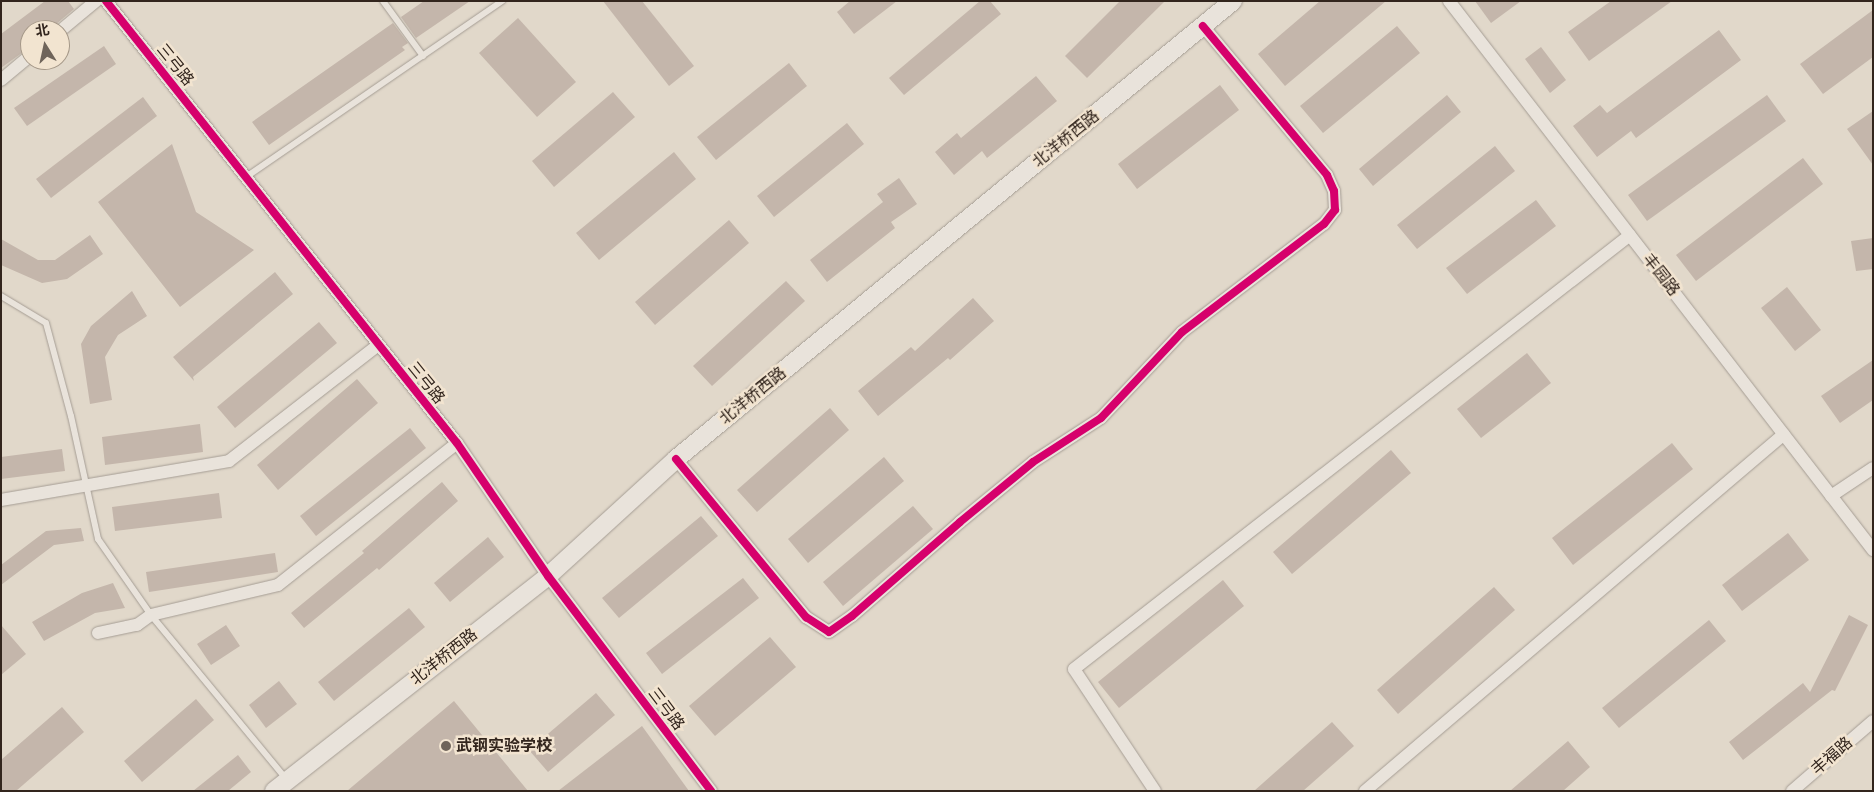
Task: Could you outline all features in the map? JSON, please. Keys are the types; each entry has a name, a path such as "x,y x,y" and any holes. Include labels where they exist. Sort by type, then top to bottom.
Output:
{"main road":[{"name":"北洋桥西路","path":"281,785 548,576 676,460 1233,1"}],"street":[{"path":"70,23 96,1"},
{"name":"三弓路","path":"106,1 457,443 548,576 711,791"},
{"name":"丰园路","path":"1449,1 1873,550"},
{"path":"676,460 806,617 829,632 852,616 960,522 1033,462 1100,418 1182,332 1324,224 1335,210 1334,191 1327,175 1203,26"},
{"path":"1,80 20,64"},
{"path":"1155,791 1074,669 1630,235"},
{"path":"1,500 229,461 378,345"},
{"path":"1365,791 1784,434"},
{"path":"98,633 137,625 152,615 278,585 457,443"},
{"path":"1831,496 1873,468"},
{"name":"丰福路","path":"1792,791 1873,722"}],"lane":[{"path":"383,1 423,56"},
{"path":"246,177 502,1"},
{"path":"1,296 46,323 70,416 98,539 152,615 281,785"}],"building":[{"path":"45,1 68,1 74,9 61,20 20,20 20,54 1,68 1,34"},
{"path":"424,1 470,1 416,38 401,17"},
{"path":"603,1 642,1 694,66 669,86"},
{"path":"850,1 897,1 854,34 837,12"},
{"path":"980,1 990,1 1001,14 904,95 889,78"},
{"path":"1120,1 1165,1 1087,78 1065,56"},
{"path":"1320,1 1386,1 1285,86 1258,54"},
{"path":"1475,1 1521,1 1491,23"},
{"path":"1611,1 1672,1 1589,61 1568,32"},
{"path":"1873,10 1873,57 1823,94 1800,64"},
{"path":"518,18 576,82 537,117 479,53"},
{"path":"393,23 408,43 402,47 405,50 269,145 252,122"},
{"path":"1397,26 1420,53 1323,133 1300,106"},
{"path":"1719,30 1741,60 1636,138 1631,131 1597,157 1573,126 1600,105 1607,113"},
{"path":"104,46 116,64 27,126 14,108"},
{"path":"1541,47 1566,80 1550,93 1525,59"},
{"path":"789,63 807,86 716,160 697,137"},
{"path":"1036,76 1057,101 987,158 982,151 954,175 935,152 957,133 961,138"},
{"path":"1220,85 1239,110 1137,189 1118,164"},
{"path":"613,92 635,117 554,187 532,161"},
{"path":"1447,95 1461,112 1373,186 1359,169"},
{"path":"1767,95 1786,121 1647,221 1628,195"},
{"path":"143,97 157,116 51,198 36,179"},
{"path":"1873,111 1873,165 1847,129"},
{"path":"847,123 864,144 774,217 757,196"},
{"path":"172,144 196,212 254,250 180,307 98,202"},
{"path":"1495,146 1515,171 1417,249 1397,225"},
{"path":"674,152 696,179 599,260 576,233"},
{"path":"1803,158 1823,184 1696,281 1676,255"},
{"path":"899,178 917,204 891,222 895,228 827,282 810,260 883,202 877,194"},
{"path":"1536,200 1556,226 1467,294 1446,268"},
{"path":"729,220 749,243 655,325 635,302"},
{"path":"90,235 103,254 67,279 42,283 1,265 1,239 38,260 55,260"},
{"path":"1873,238 1873,269 1856,271 1851,241"},
{"path":"275,272 293,294 193,377 194,381 173,357"},
{"path":"786,281 805,301 712,386 693,366"},
{"path":"1787,287 1821,330 1795,351 1761,308"},
{"path":"132,291 147,316 118,335 105,357 112,400 90,404 81,344 91,326"},
{"path":"973,298 994,321 950,360 948,358 878,416 858,391 911,347 915,351"},
{"path":"319,322 337,343 235,428 217,407"},
{"path":"1527,353 1551,383 1481,438 1457,409"},
{"path":"1873,360 1873,400 1840,423 1821,396"},
{"path":"357,379 378,403 278,490 257,465"},
{"path":"830,408 849,430 757,512 737,490"},
{"path":"200,424 203,452 105,465 102,437"},
{"path":"410,428 426,448 316,536 300,516"},
{"path":"1672,443 1693,469 1573,565 1552,538"},
{"path":"62,449 65,471 1,479 1,457"},
{"path":"1391,450 1411,473 1292,574 1273,552"},
{"path":"884,457 904,481 808,563 788,539"},
{"path":"442,482 458,501 379,570 377,568 304,628 291,613 364,553 362,551"},
{"path":"219,493 222,518 115,531 112,507"},
{"path":"913,506 933,529 843,606 823,582"},
{"path":"701,516 718,536 619,618 602,598"},
{"path":"81,528 84,541 54,545 1,585 1,565 46,531"},
{"path":"1788,533 1809,560 1742,611 1722,585"},
{"path":"488,537 504,557 450,602 434,583"},
{"path":"275,553 278,572 149,592 146,572"},
{"path":"743,578 759,598 662,674 646,653"},
{"path":"1223,580 1244,606 1119,708 1098,682"},
{"path":"113,583 125,608 95,613 44,641 32,622 82,593"},
{"path":"1494,587 1515,610 1398,714 1377,690"},
{"path":"409,608 425,627 334,701 318,682"},
{"path":"1849,615 1868,625 1835,691 1832,690 1743,760 1729,742 1803,683 1810,692"},
{"path":"1709,620 1726,641 1619,728 1602,708"},
{"path":"1,625 26,654 1,675"},
{"path":"226,625 240,646 211,665 197,644"},
{"path":"770,637 796,667 715,736 689,706"},
{"path":"279,681 297,704 266,728 249,705"},
{"path":"596,693 615,715 548,772 529,750"},
{"path":"196,699 214,720 142,782 124,761"},
{"name":"武钢实验学校","path":"454,701 528,791 347,791"},
{"path":"62,707 84,732 16,791 1,791 1,760"},
{"path":"1332,722 1354,746 1303,791 1254,791"},
{"name":"武钢实验学校","path":"642,726 689,791 558,791"},
{"path":"1568,741 1590,767 1563,791 1510,791"},
{"path":"238,755 251,772 228,791 193,791"}],"cycle path":[{"path":"106,1 457,443 548,576 711,791"},
{"path":"676,459 806,617 829,632 852,616 960,522 1033,462 1101,418 1182,332 1324,224 1335,210 1334,191 1327,175 1203,26"}],"place":[{"name":"武钢实验学校","path":"446,746"}]}
